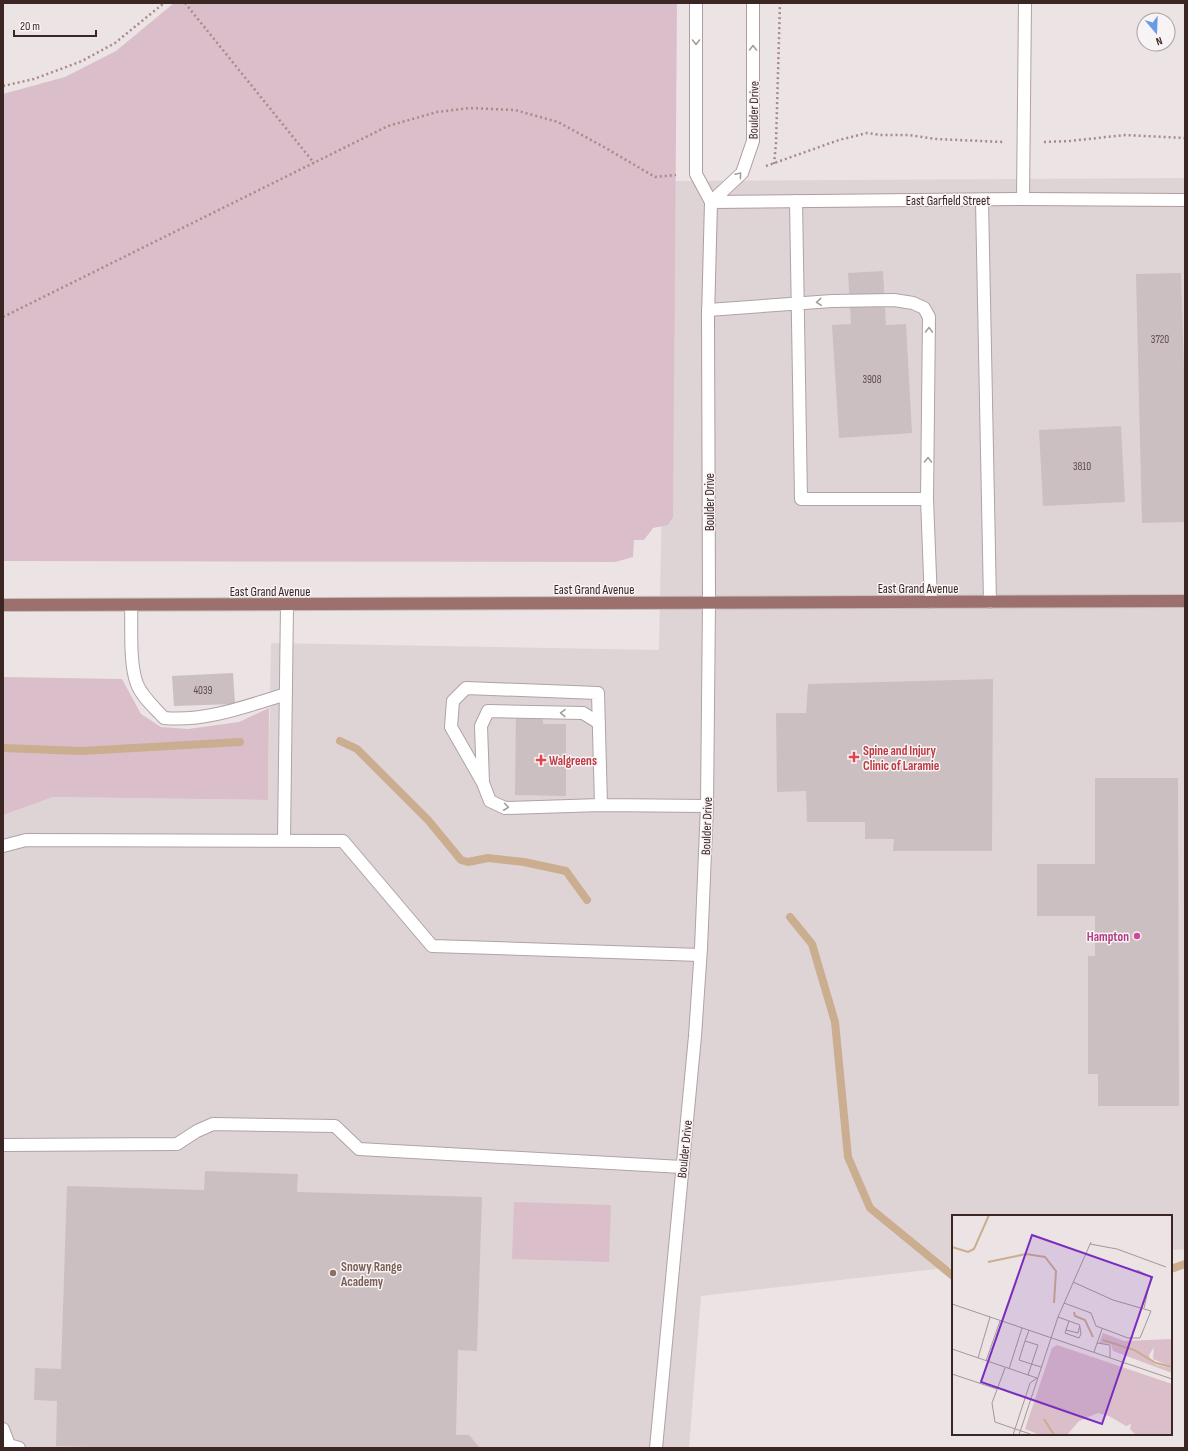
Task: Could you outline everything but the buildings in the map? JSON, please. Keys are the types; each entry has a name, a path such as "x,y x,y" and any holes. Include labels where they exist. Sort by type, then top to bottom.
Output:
{"main road":[{"name":"East Grand Avenue","path":"3,605 1185,601"}],"street":[{"name":"Boulder Drive","path":"656,1448 695,1036 707,806 709,602 708,310 711,202 696,174 696,3"},
{"name":"Boulder Drive","path":"711,202 742,173 754,141 753,3"},
{"path":"1023,199 1025,3"},
{"name":"East Garfield Street","path":"711,202 1023,199 1185,200"},
{"path":"982,200 990,602"},
{"path":"796,201 801,499 927,499"},
{"path":"708,310 832,301 894,300 913,303 924,308 929,317 927,499 931,602"},
{"path":"131,605 133,667 138,685 149,702 164,718 176,719 209,716 286,694"},
{"path":"284,841 287,605"},
{"path":"601,805 598,693 466,688 453,701 451,727 483,783 490,801 505,808 601,805 707,806"},
{"path":"483,783 481,726 488,711 583,713 599,723"},
{"path":"3,846 26,840 343,841 432,946 700,955"},
{"path":"3,1145 177,1144 197,1131 213,1124 335,1126 358,1149 682,1167"},
{"path":"3,1429 10,1446"}],"path":[{"path":"3,86 34,79 82,61 114,43 164,3"},
{"path":"185,3 314,162"},
{"path":"774,164 780,3"},
{"path":"3,317 388,126 437,112 470,108 515,110 558,122 655,177 696,174"},
{"path":"742,173 774,164 839,140 866,133 881,135 909,135 958,140 1024,142 1070,141 1125,135 1185,138"}],"shaded area":[{"path":"174,3 677,3 673,517 668,525 653,528 644,540 634,540 633,557 615,562 3,561 3,94 65,77 116,51"},
{"path":"1185,178 1185,1249 1172,1250 1172,1215 952,1215 952,1267 701,1296 689,1448 3,1448 3,815 53,797 268,800 271,643 659,650 668,181"},
{"path":"3,677 122,679 141,714 161,727 188,729 239,722 269,708 268,800 53,797 3,815"},
{"path":"514,1202 611,1205 609,1262 512,1259"}],"waterway":[{"path":"340,741 357,749 428,820 461,860 468,862 488,858 524,862 566,871 587,900"},
{"path":"3,748 81,751 240,742"},
{"path":"790,917 812,944 835,1022 848,1157 870,1208 952,1275"},
{"path":"1172,1269 1185,1264"}],"place":[{"name":"Spine and Injury Clinic of Laramie","path":"854,757"},
{"name":"Walgreens","path":"541,760"},
{"name":"Hampton","path":"1137,936"},
{"name":"Snowy Range Academy","path":"333,1273"}]}
